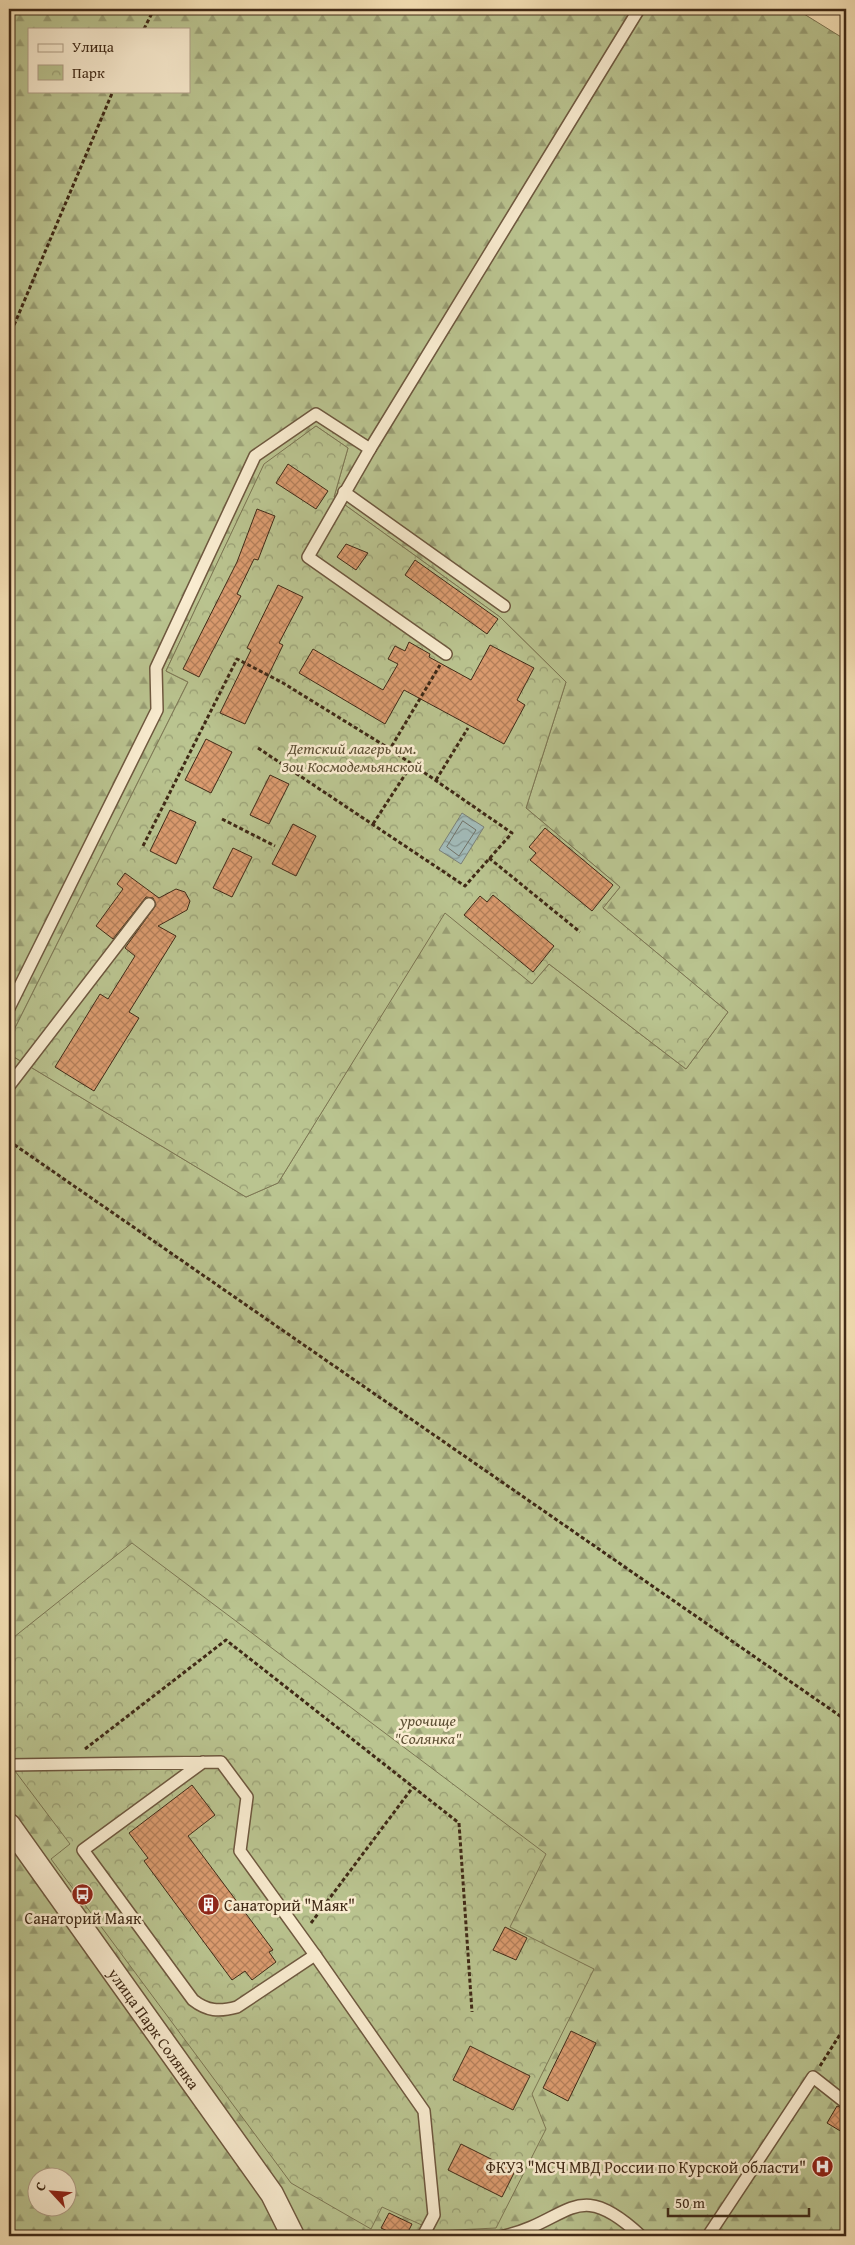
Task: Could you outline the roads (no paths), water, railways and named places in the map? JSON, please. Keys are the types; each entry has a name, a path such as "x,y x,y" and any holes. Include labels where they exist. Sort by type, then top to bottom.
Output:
{"street":[{"name":"улица Парк Солянка","path":"9,1825 272,2194 292,2236"}],"lane":[{"path":"446,654 308,557 344,492 639,9"},
{"path":"9,1008 157,710 156,668 255,456 316,414 370,449"},
{"path":"344,492 504,606"},
{"path":"9,1086 149,904"},
{"path":"203,1762 83,1850 192,2000 202,2007 218,2011 237,2007 315,1955"},
{"path":"9,1765 221,1762 247,1797 240,1851 302,1936 424,2111 434,2215 423,2236"},
{"path":"708,2236 813,2077 846,2103"},
{"path":"504,2236 522,2232 564,2209 596,2205 620,2216 641,2236"}],"water":[{"path":"462,813 484,827 461,864 439,850"}],"place":[{"name":"Санаторий Маяк","path":"83,1894"},
{"name":"Санаторий \"Маяк\"","path":"208,1905"},
{"name":"ФКУЗ \"МСЧ МВД России по Курской области\"","path":"822,2167"}],"park label":[{"name":"Детский лагерь им. Зои Космодемьянской","path":"352,757"},
{"name":"урочище \"Солянка\"","path":"428,1729"}]}
